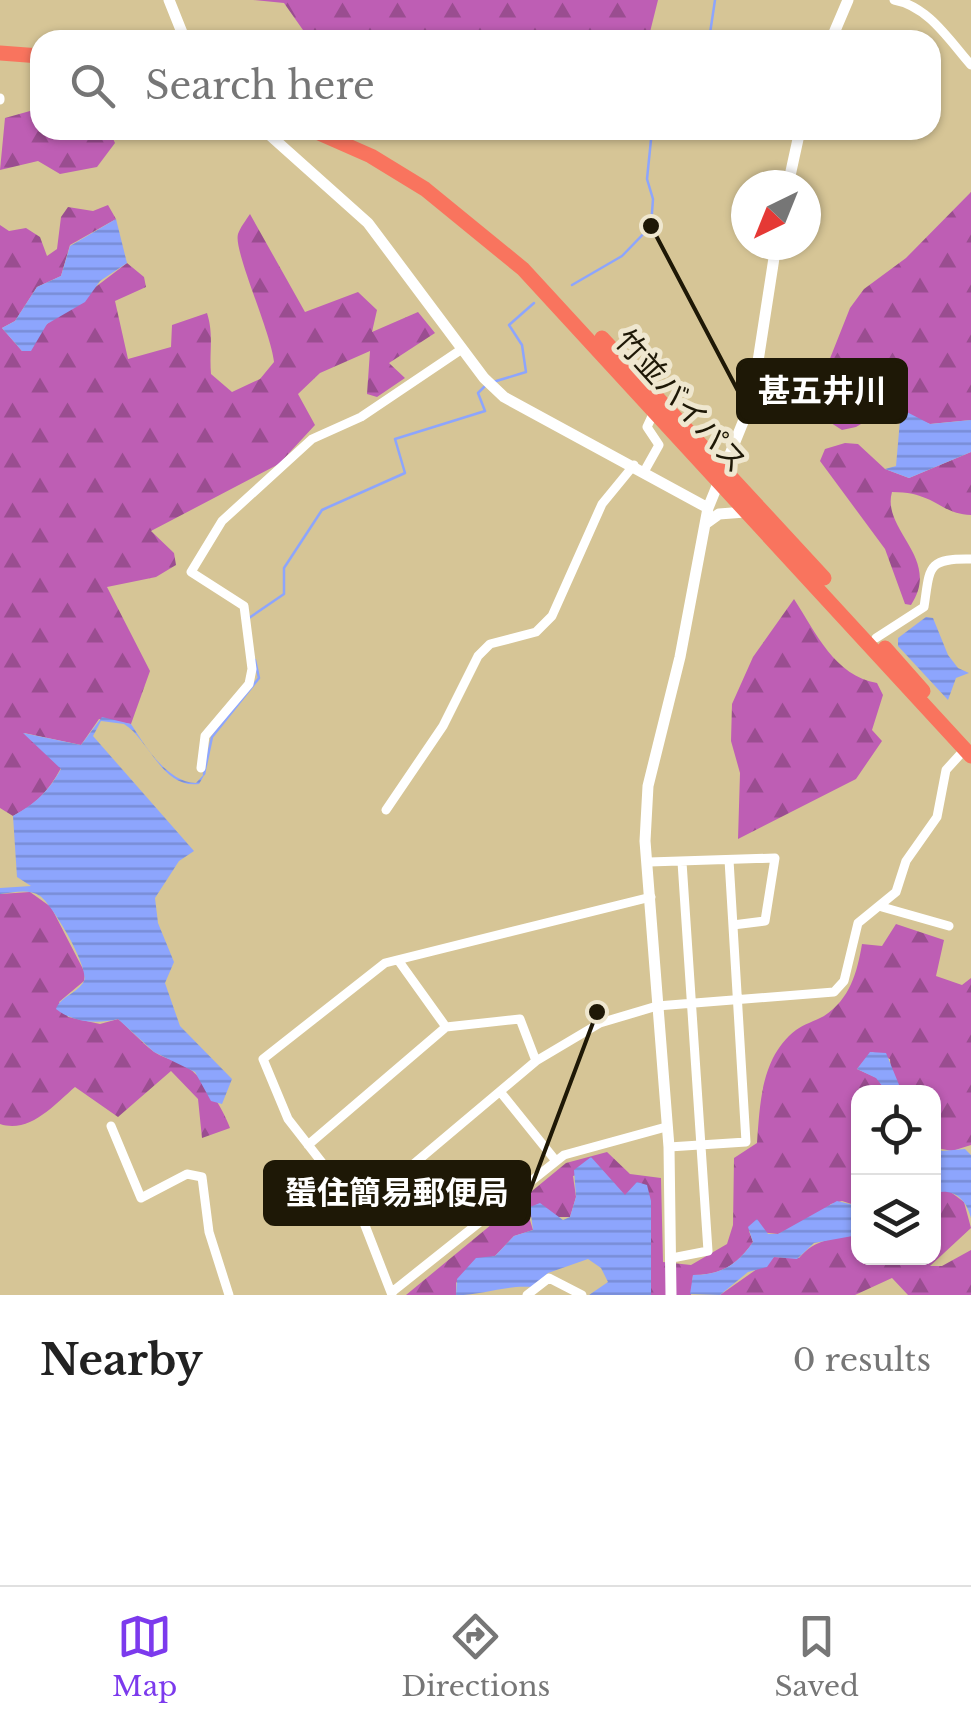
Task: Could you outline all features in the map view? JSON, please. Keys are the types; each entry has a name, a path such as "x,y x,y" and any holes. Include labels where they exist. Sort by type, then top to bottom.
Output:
{"highway":[{"path":"0,53 30,55"},
{"path":"0,62 30,64"},
{"name":"竹並バイパス","path":"332,140 402,174 465,219 522,269 654,412 876,638 969,749"},
{"name":"竹並バイパス","path":"357,140 414,170 491,228 556,290 720,476 745,512 969,749"}],"street":[{"path":"169,0 181,30"},
{"path":"835,30 848,0"},
{"path":"894,0 912,3 940,30"},
{"path":"941,32 971,65"},
{"path":"276,140 347,200 504,397 708,508"},
{"path":"791,170 798,140"},
{"path":"670,1295 668,1147 649,862 648,786 680,657 708,508 752,400 774,260"},
{"path":"201,768 205,736 249,684 252,669 244,606 191,572 222,521 312,439 374,409 462,349"},
{"path":"386,810 443,726 478,656 490,644 536,632 552,616 602,504 660,445 647,427 654,412"},
{"path":"705,524 718,514 745,512"},
{"path":"876,638 924,608 928,572 934,564 946,558 971,559"},
{"path":"360,1210 502,1094 536,1061 600,1023 657,1006 834,992 844,981 858,923 896,892 906,861 937,817 940,783 969,749"},
{"path":"649,862 774,858 764,921 733,925"},
{"path":"668,1147 746,1142 729,860"},
{"path":"672,1258 708,1252 682,862"},
{"path":"651,897 384,963 262,1059 288,1119 360,1210 392,1293 556,1161 666,1127"},
{"path":"882,907 949,926"},
{"path":"398,960 446,1027"},
{"path":"308,1145 446,1027 520,1019 536,1061"},
{"path":"502,1094 556,1161"},
{"path":"111,1126 141,1198 187,1174 202,1177 208,1232 229,1295"},
{"path":"527,1295 549,1278 582,1295"}],"green space":[{"path":"253,0 658,0 650,30 303,30 284,3"},
{"path":"30,111 30,140 115,143 97,167 60,174 38,161 0,170 5,118"},
{"path":"971,192 971,420 930,424 888,408 856,427 842,430 795,400 827,366 850,308 864,289 906,258"},
{"path":"108,205 116,219 70,245 61,276 37,287 15,321 2,328 22,351 47,324 127,263 144,277 146,287 115,301 128,359 171,347 172,325 207,313 211,374 232,392 260,379 274,362 238,243 239,232 250,214 305,312 358,292 377,310 372,332 418,312 435,333 389,363 405,378 377,397 367,394 370,351 320,373 298,394 315,425 279,464 151,531 174,553 176,565 156,577 107,587 150,671 131,724 99,719 81,745 24,733 61,768 41,796 13,816 0,808 0,225 9,231 26,228 40,237 47,256 57,249 61,217 68,207 93,211"},
{"path":"858,444 885,469 909,478 971,452 971,515 951,511 918,495 892,492 895,519 920,573 919,588 911,605 905,604 885,549 820,461 825,449"},
{"path":"794,599 838,662 862,679 877,683 883,695 872,730 882,741 856,779 738,839 740,773 731,741 732,704 753,657"},
{"path":"30,892 51,907 85,973 84,981 59,1002 68,1017 100,1024 118,1019 153,1051 197,1075 230,1128 202,1138 198,1099 171,1071 118,1117 75,1087 32,1121 22,1125 0,1124 0,894"},
{"path":"896,924 944,940 936,976 962,985 971,978 971,1145 952,1151 941,1149 941,1085 898,1085 891,1074 890,1059 872,1052 857,1069 877,1078 882,1085 851,1085 851,1204 831,1204 813,1218 778,1234 749,1231 753,1242 734,1263 720,1271 693,1275 691,1295 651,1295 651,1201 624,1195 600,1168 573,1176 576,1197 570,1217 529,1217 533,1230 514,1236 495,1256 473,1262 456,1283 456,1295 406,1295 566,1163 607,1152 630,1174 661,1178 663,1262 691,1265 727,1244 733,1225 734,1158 757,1143 764,1082 776,1053 796,1030 824,1016 840,1002 855,975 862,944 882,946"},
{"path":"948,1190 964,1202 971,1228 941,1256 941,1192"},
{"path":"851,1236 851,1265 942,1266 971,1250 971,1295 908,1295 892,1278 855,1295 720,1295 774,1257 799,1258 818,1243"}],"water":[{"path":"116,219 127,263 100,281 85,302 47,324 31,351 22,351 2,328 15,321 37,287 61,276 70,246"},
{"path":"901,409 930,424 971,420 971,452 909,478 885,469 896,466"},
{"path":"926,617 933,618 948,655 958,668 969,673 956,678 948,700 898,646 898,638"},
{"path":"102,717 131,724 166,770 185,781 196,783 206,772 199,784 175,779 166,771 133,731 124,724 101,721 93,736 194,851 179,861 155,898 158,923 174,962 165,983 180,1026 232,1079 222,1104 211,1101 195,1072 154,1052 118,1019 86,1021 56,1009 84,981 76,951 40,896 25,892 0,894 0,888 31,886 17,877 13,816 41,796 61,769 23,733 81,745"},
{"path":"870,1052 886,1053 899,1085 882,1085 857,1069"},
{"path":"965,1149 971,1155 971,1218 958,1196 941,1192 941,1150"},
{"path":"591,1157 625,1195 637,1182 647,1185 651,1201 651,1295 589,1295 608,1282 601,1268 588,1259 548,1273 532,1287 456,1295 457,1279 476,1258 495,1256 514,1236 533,1230 530,1207 540,1203 563,1220 570,1217 576,1197 574,1170"},
{"path":"837,1201 851,1204 851,1236 814,1243 797,1259 774,1257 767,1267 748,1272 720,1295 690,1294 693,1275 720,1271 747,1250 753,1242 748,1227 757,1219 768,1234 778,1234"}],"waterway":[{"path":"710,30 715,0"},
{"path":"572,285 622,256 651,226 653,199 647,179 651,140"},
{"path":"493,382 526,372 522,345 509,325 534,303"},
{"path":"249,618 284,594 284,568 322,510 405,473 395,439 485,411 478,393 486,385"},
{"path":"204,774 212,737 259,678 255,660"}],"place":[{"name":"甚五井川","path":"651,226"},
{"name":"蜑住簡易郵便局","path":"597,1012"}]}
